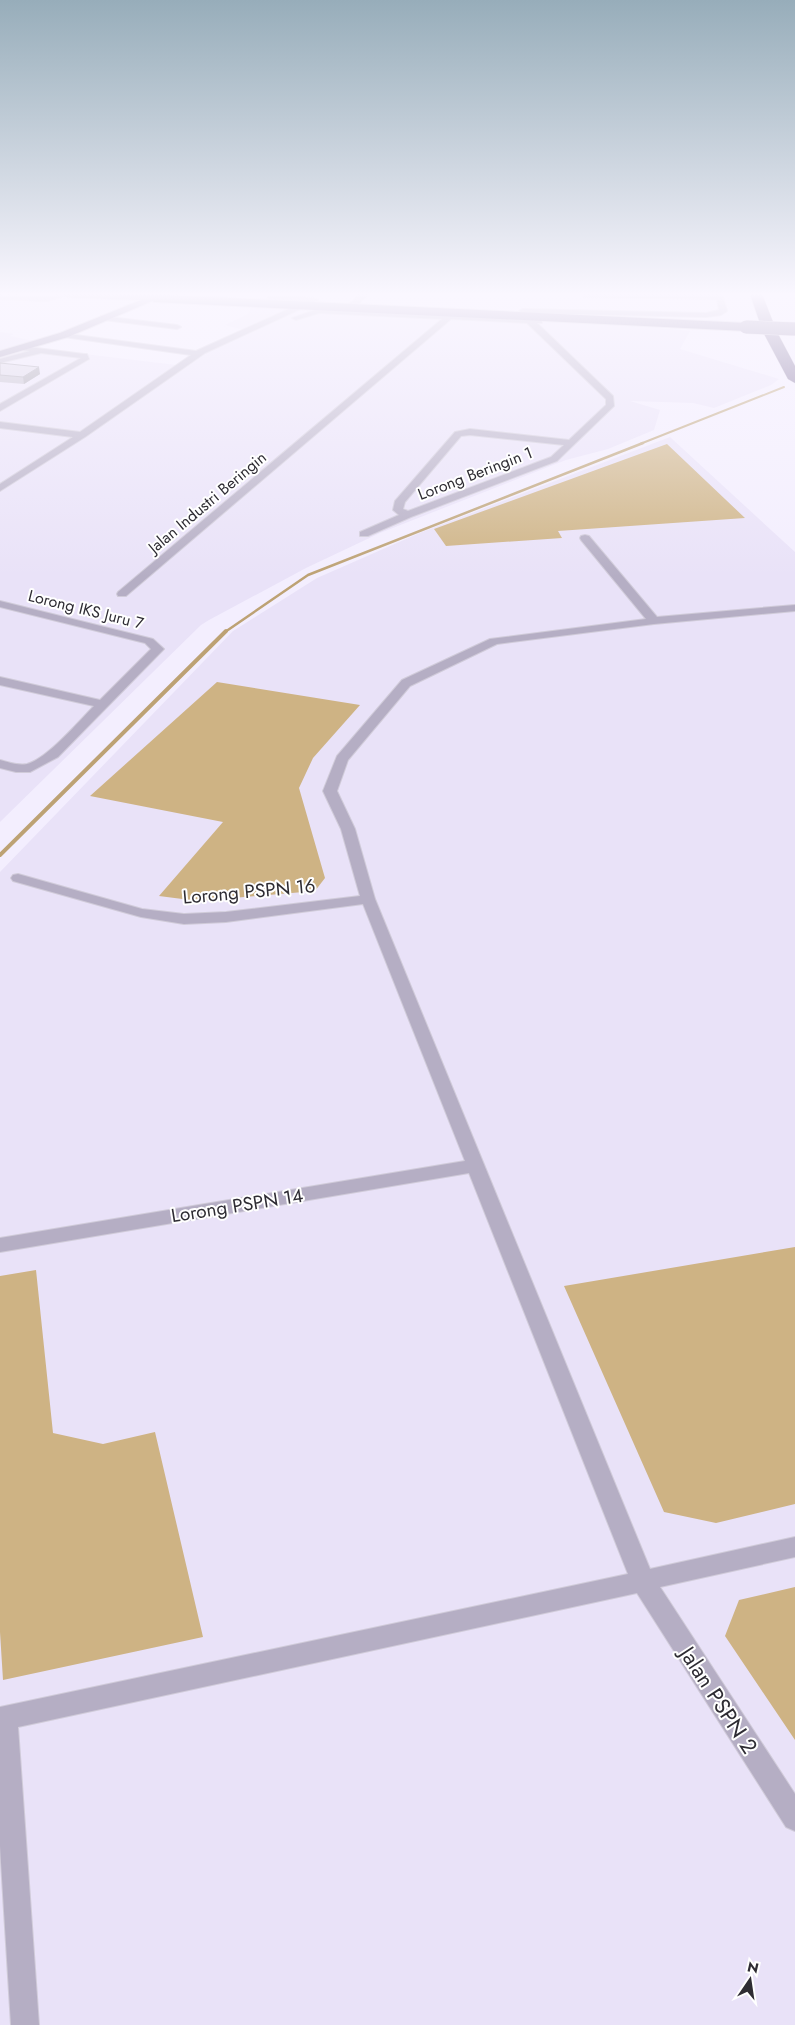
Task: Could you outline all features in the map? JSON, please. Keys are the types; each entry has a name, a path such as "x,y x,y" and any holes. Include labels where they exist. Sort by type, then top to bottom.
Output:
{"street":[{"path":"0,408 34,388"},
{"path":"0,488 82,435 149,388"},
{"name":"Jalan Industri Beringin","path":"122,594 365,388"},
{"name":"Lorong Beringin 1","path":"364,534 407,515 554,459 610,406 610,398 600,388"},
{"path":"0,425 82,435"},
{"path":"407,515 398,510 400,502 458,434 470,432 572,443"},
{"path":"0,478 12,480"},
{"path":"586,538 654,622"},
{"name":"Lorong IKS Juru 7","path":"0,604 149,641 156,646 158,649 156,653 104,704"},
{"name":"Jalan PSPN 2","path":"795,608 654,622 494,642 406,683 342,760 330,791 348,829 368,899 643,1581 795,1818"},
{"path":"0,681 104,704"},
{"path":"0,764 16,768 30,768 53,754 104,704"},
{"name":"Lorong PSPN 16","path":"18,878 141,913 184,919 226,917 368,899"},
{"name":"Lorong PSPN 14","path":"0,1244 475,1166"},
{"path":"25,2025 2,1719 795,1547"}],"shaded area":[{"path":"0,388 762,388 714,408 693,403 630,401 660,410 654,430 608,449 566,460 380,533 306,568 209,620 201,625 0,822"},
{"path":"670,437 795,552 795,2025 0,2025 0,872 233,631 317,578 422,532"},
{"path":"667,444 745,518 558,531 562,538 446,546 434,529"},
{"path":"217,682 360,705 313,758 299,788 325,878 315,891 198,901 159,896 223,822 90,796"},
{"path":"795,1247 795,1504 716,1523 664,1512 564,1286"},
{"path":"36,1270 53,1433 103,1444 155,1432 203,1637 3,1680 0,1632 0,1276"},
{"path":"795,1587 795,1740 725,1636 739,1600"}],"waterway":[{"path":"640,444 780,388"},
{"path":"225,632 308,575 643,443"},
{"path":"0,855 226,631"}]}
